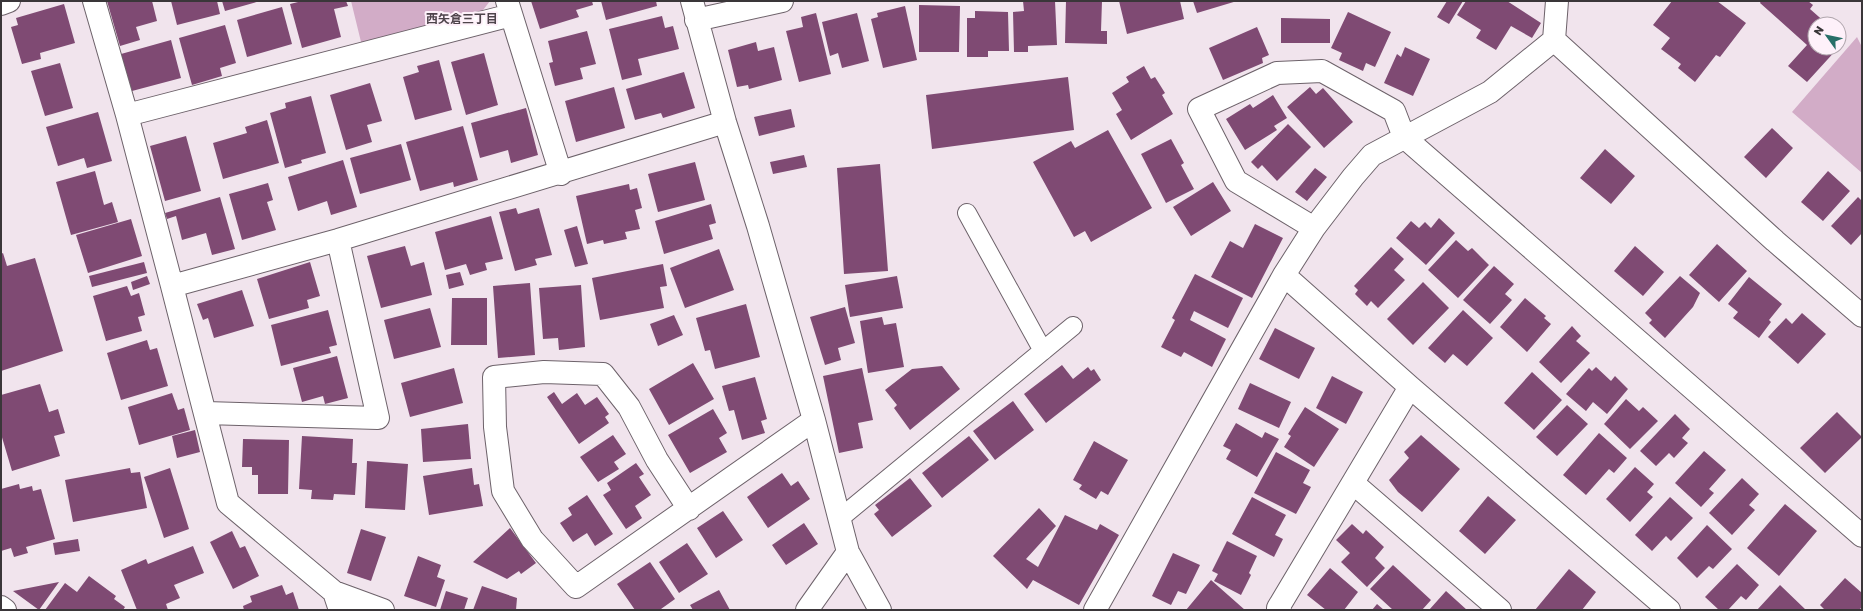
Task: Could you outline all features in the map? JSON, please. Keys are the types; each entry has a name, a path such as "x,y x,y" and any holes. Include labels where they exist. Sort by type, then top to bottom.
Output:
{"street":[{"path":"1,4 9,1"},
{"path":"94,1 127,115 206,413 228,503 337,601 383,610"},
{"path":"782,1 694,11 725,122 758,226 814,420 848,552 880,610"},
{"path":"1095,610 1284,275 1314,228 1372,156 1404,137 1490,92 1554,40 1557,1"},
{"path":"127,115 509,8 561,174"},
{"path":"1554,40 1775,241 1862,316"},
{"path":"1314,228 1236,181 1199,109 1277,72 1322,72 1394,111 1404,137 1862,536"},
{"path":"172,286 338,240 561,174 725,122"},
{"path":"206,413 378,418 338,240"},
{"path":"1284,275 1410,387 1669,610"},
{"path":"689,509 657,460 629,407 603,374 544,372 494,377 495,427 503,491 532,539 576,587 689,509 814,420"},
{"path":"1280,610 1278,608 1410,387"},
{"path":"1353,484 1500,610"},
{"path":"807,610 848,552"},
{"path":"1,607 5,610"}],"lane":[{"path":"967,213 1043,351"},
{"path":"839,519 1073,326"}],"shaded area":[{"path":"351,1 490,1 480,14 362,46"},
{"path":"1857,37 1862,47 1862,173 1792,112 1841,56 1847,56 1847,49"}],"building":[{"path":"107,1 152,1 157,21 136,27 140,40 120,46"},
{"path":"171,1 217,1 220,14 177,25"},
{"path":"222,1 260,1 225,11"},
{"path":"302,1 346,1 348,6 334,9 341,37 302,48 290,4"},
{"path":"531,1 592,1 593,5 576,10 579,17 540,29"},
{"path":"601,1 656,1 657,6 606,20"},
{"path":"1023,1 1055,1 1057,45 1028,46 1028,52 1014,52 1013,12 1024,11"},
{"path":"1066,1 1102,1 1101,31 1107,31 1107,44 1065,43"},
{"path":"1119,1 1180,1 1184,19 1127,34"},
{"path":"1193,1 1237,1 1197,13"},
{"path":"1447,1 1463,1 1449,24 1437,17"},
{"path":"1466,1 1507,1 1541,23 1532,38 1511,26 1496,50 1476,38 1481,30 1457,15"},
{"path":"1672,1 1717,1 1746,23 1720,57 1716,55 1695,82 1678,68 1681,64 1661,49 1670,38 1653,25"},
{"path":"1761,1 1808,1 1813,5 1810,9 1818,16 1807,16 1807,45 1760,3"},
{"path":"64,4 75,43 40,53 41,59 22,64 11,27 18,25 16,18"},
{"path":"919,5 960,6 959,52 919,52"},
{"path":"905,6 917,60 883,68 871,19 878,17 877,13"},
{"path":"282,7 292,44 247,57 237,20"},
{"path":"975,11 1008,12 1009,51 988,51 988,57 967,57 967,18 975,18"},
{"path":"1348,12 1391,32 1375,67 1366,63 1363,71 1339,60 1342,53 1331,48"},
{"path":"816,13 831,74 799,82 786,31 803,27 801,17"},
{"path":"857,13 869,61 842,68 838,53 830,56 822,22"},
{"path":"662,16 665,28 673,26 679,49 638,59 642,75 622,80 609,29"},
{"path":"1281,18 1330,19 1330,43 1281,43"},
{"path":"225,25 236,63 220,68 222,76 192,85 179,38"},
{"path":"1257,27 1269,55 1262,58 1263,63 1223,80 1209,48"},
{"path":"587,31 596,64 580,68 583,79 555,86 549,63 553,62 548,41"},
{"path":"171,40 181,78 132,91 121,54"},
{"path":"756,42 758,51 774,47 782,80 749,89 748,85 737,87 728,50"},
{"path":"1807,45 1807,56 1831,56 1807,82 1788,66"},
{"path":"1405,47 1430,59 1413,96 1384,83 1397,54 1401,57"},
{"path":"484,53 498,105 466,115 451,62"},
{"path":"439,60 452,110 415,120 403,77 419,72 417,66"},
{"path":"60,63 73,108 45,116 31,71"},
{"path":"1144,66 1151,79 1155,77 1165,93 1162,95 1173,114 1131,140 1116,114 1122,110 1112,93 1129,82 1126,77"},
{"path":"684,72 695,108 663,118 661,113 635,120 626,89"},
{"path":"1068,77 1074,130 932,149 926,95"},
{"path":"370,83 382,121 367,125 372,142 346,150 330,95"},
{"path":"614,87 625,128 576,142 565,101"},
{"path":"1310,87 1316,94 1323,88 1353,122 1324,148 1287,107"},
{"path":"1273,95 1287,118 1274,126 1277,130 1245,150 1226,119 1250,104 1253,108"},
{"path":"311,96 326,153 301,160 302,163 285,168 270,113 286,108 285,103"},
{"path":"526,108 538,155 511,163 508,150 480,158 471,123"},
{"path":"791,109 795,127 759,136 754,117"},
{"path":"98,112 112,161 87,168 84,158 58,166 46,127"},
{"path":"267,120 279,163 223,179 213,143 247,133 245,127"},
{"path":"1288,124 1311,147 1277,181 1262,165 1258,169 1251,162"},
{"path":"463,126 478,180 454,187 453,182 420,191 406,142"},
{"path":"1772,128 1793,148 1766,178 1744,157"},
{"path":"1108,130 1152,208 1091,242 1085,231 1074,237 1033,162 1071,141 1075,148"},
{"path":"186,136 201,191 165,201 150,146"},
{"path":"1171,139 1184,163 1181,165 1194,189 1166,203 1141,154"},
{"path":"401,144 411,180 360,194 350,158"},
{"path":"1605,149 1635,176 1611,204 1580,178"},
{"path":"804,155 807,167 773,174 770,162"},
{"path":"343,160 357,207 331,215 327,201 298,211 288,177"},
{"path":"695,162 705,200 658,212 648,174"},
{"path":"880,164 888,271 844,274 837,168"},
{"path":"1315,168 1327,177 1307,201 1295,192"},
{"path":"95,171 104,205 112,202 118,222 71,235 56,182"},
{"path":"1828,171 1850,191 1823,221 1801,202"},
{"path":"1213,182 1231,211 1191,236 1173,207"},
{"path":"268,183 273,200 267,202 276,230 242,240 229,194"},
{"path":"629,184 630,190 637,188 642,208 635,210 640,229 625,232 627,239 604,244 603,240 587,244 576,196"},
{"path":"220,197 235,249 212,255 206,233 182,240 176,216 167,219 165,213"},
{"path":"1858,197 1862,201 1862,233 1851,245 1831,226"},
{"path":"711,204 716,223 709,225 713,239 664,254 655,221"},
{"path":"516,208 518,214 539,208 552,255 535,259 537,265 515,271 499,212"},
{"path":"491,216 503,259 485,263 487,270 470,275 466,264 445,270 435,232"},
{"path":"1439,218 1455,233 1426,265 1396,238 1411,221 1419,228 1425,222 1431,228"},
{"path":"131,219 142,256 88,273 76,235"},
{"path":"1255,224 1283,238 1252,298 1211,277 1230,241 1243,248"},
{"path":"577,226 588,264 575,267 564,230"},
{"path":"1456,240 1468,251 1472,248 1489,265 1458,298 1428,270"},
{"path":"1717,244 1747,271 1719,302 1689,275"},
{"path":"405,246 411,266 424,262 432,295 381,308 367,256"},
{"path":"1635,246 1664,272 1643,296 1614,271"},
{"path":"1391,247 1404,259 1394,270 1405,280 1378,308 1371,301 1367,306 1355,294 1358,290 1354,286"},
{"path":"719,249 734,290 685,308 670,268"},
{"path":"3,253 7,266 35,258 63,351 1,371 1,254"},
{"path":"144,262 147,273 92,287 89,276"},
{"path":"310,262 320,296 307,300 309,308 269,319 257,279"},
{"path":"663,264 667,286 660,287 664,308 600,320 592,278"},
{"path":"1494,266 1514,284 1505,294 1512,300 1490,324 1463,300"},
{"path":"460,272 464,285 449,289 446,275"},
{"path":"1195,274 1243,298 1228,328 1194,311 1190,320 1226,339 1212,367 1184,352 1181,357 1161,347 1175,320 1172,318"},
{"path":"147,276 150,284 133,290 131,282"},
{"path":"897,276 903,308 850,317 845,285"},
{"path":"1680,276 1700,293 1693,307 1665,338 1649,323 1652,320 1645,313"},
{"path":"1749,277 1782,304 1769,320 1771,322 1759,338 1733,318 1738,312 1728,304"},
{"path":"1423,282 1449,308 1413,345 1387,319"},
{"path":"530,283 535,355 498,358 493,286"},
{"path":"581,285 585,347 559,350 558,338 543,339 539,288"},
{"path":"127,286 131,296 139,293 145,315 138,317 142,331 106,341 93,296"},
{"path":"242,290 254,326 214,338 208,318 203,320 197,304"},
{"path":"452,298 487,298 487,345 451,345"},
{"path":"1525,298 1546,316 1544,318 1551,324 1527,352 1500,327"},
{"path":"746,304 760,357 715,369 710,350 705,351 696,318"},
{"path":"845,307 855,343 838,348 841,360 825,365 810,317"},
{"path":"430,308 441,347 394,359 384,320"},
{"path":"328,310 337,345 329,347 331,353 281,366 271,325"},
{"path":"1463,310 1493,338 1467,366 1453,354 1445,363 1428,348"},
{"path":"1802,313 1826,334 1798,364 1768,337 1786,318 1792,324"},
{"path":"674,315 683,335 658,346 650,324"},
{"path":"882,317 884,325 896,323 904,367 868,373 860,321"},
{"path":"1572,326 1581,336 1576,341 1590,353 1561,383 1539,362"},
{"path":"1275,328 1315,348 1299,379 1259,359"},
{"path":"147,340 150,350 157,348 168,386 121,400 107,353"},
{"path":"337,356 348,398 325,404 323,396 302,402 293,368"},
{"path":"693,363 714,399 669,425 649,389"},
{"path":"1062,365 1073,379 1088,367 1091,371 1094,369 1101,380 1046,423 1024,394"},
{"path":"942,366 960,389 910,430 894,408 897,405 885,390 912,369"},
{"path":"1596,367 1611,381 1615,376 1628,389 1607,414 1593,402 1586,411 1566,394 1589,368 1592,371"},
{"path":"454,368 463,403 410,417 401,383"},
{"path":"862,368 873,420 858,423 863,448 839,453 823,376"},
{"path":"1532,372 1562,400 1534,430 1504,403"},
{"path":"1332,376 1363,392 1346,424 1316,408"},
{"path":"755,377 767,419 761,421 765,433 742,440 734,410 729,411 722,386"},
{"path":"1250,383 1291,402 1279,428 1238,409"},
{"path":"40,384 49,412 58,409 65,433 54,436 60,456 12,471 1,434 1,395"},
{"path":"554,392 562,404 577,393 585,405 597,397 609,414 605,417 609,423 579,444 547,397"},
{"path":"172,393 178,410 184,408 190,430 139,445 128,407"},
{"path":"1626,399 1639,411 1643,407 1658,421 1630,449 1604,424"},
{"path":"1013,401 1034,430 995,460 973,431"},
{"path":"1567,405 1588,424 1557,456 1536,437"},
{"path":"1305,407 1339,429 1314,467 1284,447 1291,436 1288,434"},
{"path":"713,409 727,433 719,438 727,452 690,473 668,435"},
{"path":"1837,412 1862,437 1825,473 1800,448"},
{"path":"1675,414 1690,429 1682,438 1688,443 1674,458 1669,453 1656,466 1640,451"},
{"path":"1236,423 1262,438 1265,432 1279,439 1257,477 1226,459 1231,450 1223,446"},
{"path":"468,424 471,459 423,462 421,429"},
{"path":"195,430 200,452 177,458 172,436"},
{"path":"1599,433 1627,458 1614,473 1609,469 1586,495 1563,475"},
{"path":"613,435 626,454 614,462 619,469 598,482 580,457"},
{"path":"1421,435 1460,469 1422,512 1398,492 1389,480 1409,458 1404,452"},
{"path":"302,436 353,439 352,463 357,463 355,495 334,494 333,500 311,499 312,490 299,489"},
{"path":"969,436 989,460 942,498 922,473"},
{"path":"243,439 289,440 288,494 258,494 258,475 252,475 252,467 242,467"},
{"path":"1094,441 1128,460 1108,495 1101,491 1096,499 1079,489 1082,485 1073,480"},
{"path":"1704,451 1726,470 1709,489 1714,493 1701,507 1675,483"},
{"path":"1276,452 1310,470 1303,483 1311,487 1296,514 1254,493"},
{"path":"367,461 408,464 405,510 365,508"},
{"path":"636,463 644,474 639,477 651,495 635,506 642,518 626,529 603,495 611,490 607,483"},
{"path":"1635,467 1654,484 1647,492 1653,497 1630,522 1606,499"},
{"path":"130,468 131,473 140,472 147,508 73,522 65,480"},
{"path":"170,468 189,529 164,538 144,477"},
{"path":"472,468 474,485 479,484 483,506 429,515 423,476"},
{"path":"782,473 791,486 798,481 810,499 768,528 747,497"},
{"path":"910,478 932,506 892,537 874,514 879,510 875,505"},
{"path":"1742,478 1759,494 1749,505 1755,510 1732,535 1709,513"},
{"path":"19,484 20,489 32,486 33,491 41,489 55,539 26,547 28,553 14,557 11,548 1,551 1,489"},
{"path":"587,495 613,534 595,546 587,533 573,542 560,523 572,515 568,508"},
{"path":"1488,496 1516,520 1485,554 1459,531"},
{"path":"1252,497 1286,515 1275,535 1283,539 1274,557 1232,534"},
{"path":"1670,497 1693,518 1671,541 1666,536 1652,551 1635,535"},
{"path":"1785,504 1817,531 1779,576 1747,548"},
{"path":"1039,508 1056,526 1026,559 1038,567 1065,515 1097,530 1100,524 1119,535 1079,605 1033,580 1027,589 993,556"},
{"path":"723,511 743,540 716,558 697,528"},
{"path":"804,523 818,544 786,565 772,545"},
{"path":"1352,524 1363,534 1366,530 1384,547 1375,558 1385,568 1367,587 1341,562 1350,553 1336,540"},
{"path":"1707,525 1732,549 1713,569 1709,566 1697,578 1677,558"},
{"path":"510,528 536,563 521,574 519,571 507,579 473,562"},
{"path":"361,529 386,537 371,581 347,573"},
{"path":"232,531 240,548 245,546 259,576 233,589 210,542"},
{"path":"78,539 80,551 55,555 53,543"},
{"path":"1227,541 1257,556 1249,573 1251,575 1241,595 1214,581 1218,574 1212,571"},
{"path":"687,543 708,574 679,593 659,562"},
{"path":"193,546 204,573 174,585 180,598 166,604 168,610 137,610 121,570 146,559 148,564"},
{"path":"1173,553 1200,565 1186,594 1178,591 1171,605 1152,596"},
{"path":"418,556 441,565 437,577 445,580 436,607 404,596"},
{"path":"650,562 675,599 661,609 662,610 635,610 617,584"},
{"path":"1737,564 1759,585 1746,600 1741,596 1728,610 1719,610 1705,597"},
{"path":"1393,565 1431,600 1422,610 1393,610 1370,589"},
{"path":"1330,568 1358,592 1344,610 1326,610 1307,595"},
{"path":"1569,569 1596,592 1582,610 1535,610"},
{"path":"89,576 116,596 114,599 125,607 123,610 45,610 65,583 77,592"},
{"path":"1845,578 1862,593 1862,607 1859,610 1825,610 1820,605"},
{"path":"1211,580 1245,610 1186,610"},
{"path":"59,582 39,610 13,591"},
{"path":"282,585 286,595 293,592 299,610 244,610 243,606 252,602 250,596"},
{"path":"1780,585 1806,610 1757,610"},
{"path":"482,586 517,598 516,610 473,610"},
{"path":"719,590 730,610 693,610 690,605"},
{"path":"446,591 468,598 464,610 440,610"},
{"path":"1446,591 1467,610 1429,610"},
{"path":"1377,604 1384,610 1372,610"}],"district":[{"name":"西矢倉三丁目","path":"462,18"}]}
